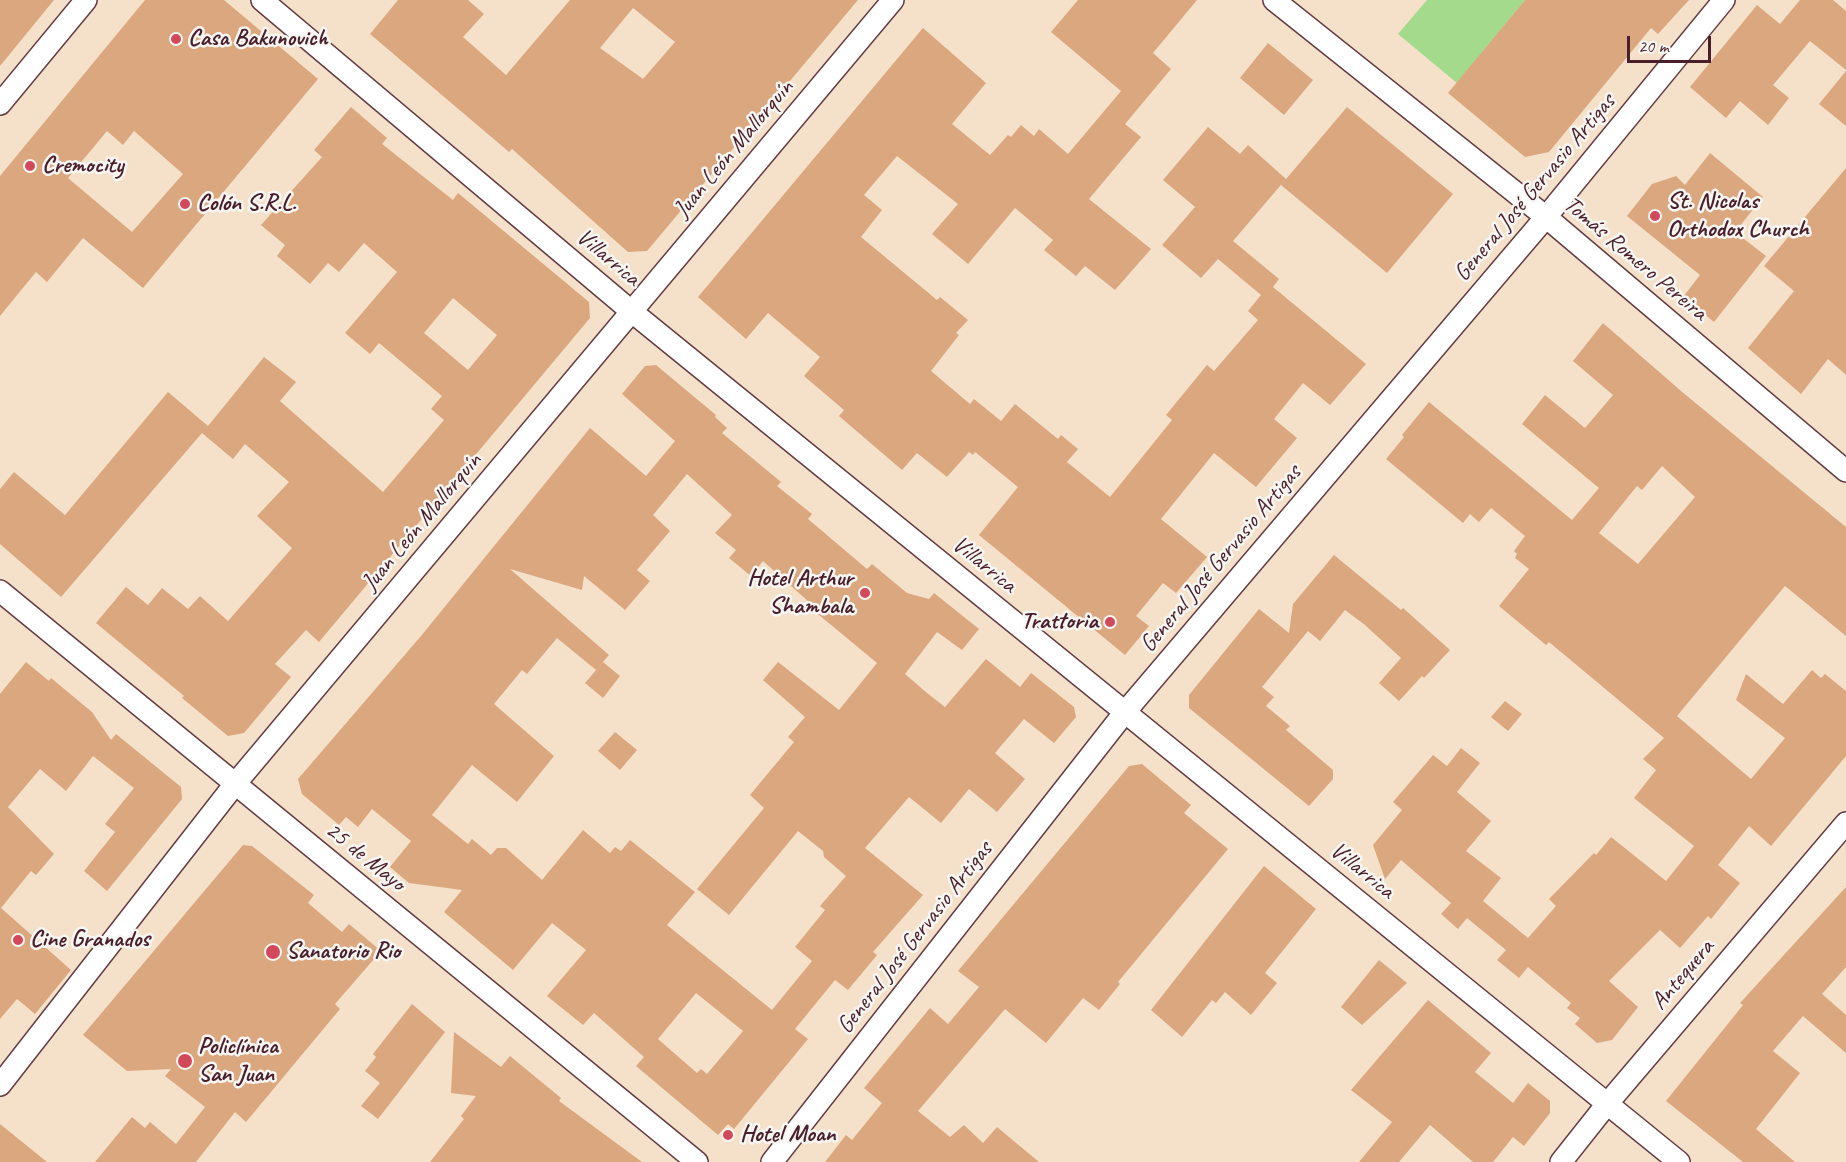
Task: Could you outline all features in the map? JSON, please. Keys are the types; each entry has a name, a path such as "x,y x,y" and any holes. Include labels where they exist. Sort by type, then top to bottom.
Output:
{"street":[{"path":"0,104 86,0"},
{"name":"Villarrica","path":"262,0 631,311 1680,1162"},
{"name":"Juan León Mallorquín","path":"0,1084 235,784 893,0"},
{"name":"Tomás Romero Pereira","path":"1274,0 1546,217 1846,471"},
{"name":"General José Gervasio Artigas","path":"772,1162 1125,712 1546,217 1724,0"},
{"name":"25 de Mayo","path":"0,591 697,1162"},
{"name":"Antequera","path":"1561,1162 1607,1104 1846,823"}],"green space":[{"path":"1427,0 1525,0 1457,83 1398,34"}],"building":[{"path":"0,0 54,0 0,66"},
{"path":"145,0 224,0 318,79 143,288 83,238 47,282 36,272 0,316 0,176","holes":["107,131 123,145 134,131 183,174 132,232 68,178"]},
{"path":"398,0 468,0 484,14 463,37 506,75 570,0 858,0 647,251 628,252 512,149 509,152 370,34","holes":["633,8 675,42 643,79 600,48"]},
{"path":"1078,0 1197,0 1153,53 1171,69 1125,124 1141,137 1089,199 1151,249 1115,290 1085,266 1076,276 1044,250 1053,240 1015,208 968,264 932,234 958,204 897,156 864,195 882,210 861,237 937,300 940,297 968,320 956,333 959,335 931,371 970,404 974,399 1001,421 1015,404 1058,439 1061,435 1078,449 1067,462 1110,497 1172,420 1166,415 1207,365 1214,371 1258,320 1248,311 1261,295 1218,259 1201,278 1162,245 1195,207 1163,180 1208,127 1240,154 1248,145 1286,179 1233,241 1279,279 1273,287 1366,364 1330,405 1303,383 1274,419 1297,438 1256,487 1214,453 1161,519 1207,557 1176,593 1163,583 1136,616 1149,626 1125,655 979,535 1018,487 975,452 973,455 969,452 947,477 917,453 902,470 839,416 844,410 804,376 820,357 768,313 746,339 698,297 923,28 986,83 952,124 990,155 1008,135 1011,137 1021,125 1034,136 1039,129 1068,154 1121,91 1051,32"},
{"path":"1525,0 1689,0 1658,34 1651,28 1549,152 1525,157 1448,93"},
{"path":"1800,0 1833,0 1846,11 1846,70 1810,41 1773,85 1789,98 1768,125 1740,101 1726,118 1690,87 1757,5 1780,24"},
{"path":"1268,43 1313,80 1284,115 1240,78"},
{"path":"1846,71 1846,126 1819,104"},
{"path":"351,107 387,138 382,144 453,200 458,193 589,302 590,318 319,642 306,630 275,664 291,677 244,733 228,736 96,623 126,587 148,605 162,588 188,609 200,596 228,621 292,548 257,516 289,482 245,444 233,459 202,433 61,597 0,544 0,489 14,472 65,515 168,392 208,426 264,357 296,382 280,401 383,492 444,420 431,409 442,396 379,343 370,354 345,333 397,272 364,243 339,272 328,263 310,284 277,256 285,245 261,225 322,157 314,150","holes":["453,298 497,335 468,370 424,333"]},
{"path":"1347,107 1453,194 1387,273 1281,185"},
{"path":"1710,153 1763,197 1735,232 1766,256 1714,322 1683,297 1700,275 1627,216 1652,184 1676,176 1685,185"},
{"path":"1846,168 1846,375 1828,359 1801,394 1748,348 1794,291 1764,266"},
{"path":"1603,323 1681,391 1846,527 1846,636 1785,586 1677,716 1751,779 1785,738 1736,700 1746,674 1783,704 1812,670 1821,678 1825,674 1846,691 1846,756 1771,846 1749,826 1718,865 1740,883 1711,919 1708,916 1680,948 1660,930 1609,981 1638,1007 1612,1040 1597,1043 1575,1024 1580,1018 1567,1008 1571,1003 1528,967 1519,978 1497,960 1506,950 1467,918 1458,929 1441,914 1451,903 1401,860 1385,879 1373,845 1402,810 1393,802 1433,755 1447,766 1461,748 1480,763 1457,792 1491,821 1466,851 1501,878 1483,901 1528,938 1556,906 1549,899 1594,853 1596,855 1611,837 1666,881 1694,846 1634,798 1656,770 1643,759 1664,738 1549,642 1546,645 1499,606 1529,569 1515,558 1517,554 1514,551 1525,536 1491,508 1479,522 1470,514 1463,523 1386,459 1429,402 1572,520 1599,488 1522,424 1545,395 1585,428 1613,395 1573,361","holes":["1662,466 1695,497 1638,564 1599,533 1637,486 1642,490"]},
{"path":"656,365 716,415 715,417 727,428 722,433 781,482 777,486 812,514 808,519 867,569 872,564 907,593 929,599 934,593 979,629 962,650 937,632 905,674 927,693 945,707 986,659 1020,687 1031,673 1074,707 1076,717 1054,743 1024,719 995,753 1025,779 997,812 969,789 941,823 909,797 865,848 923,895 873,952 877,955 848,990 835,980 795,1029 808,1039 734,1129 728,1124 718,1135 636,1066 644,1057 594,1013 583,1025 547,996 586,950 552,923 513,970 444,912 462,890 409,883 390,867 411,841 372,809 358,827 346,817 339,825 302,794 298,779 421,636 590,428 646,476 675,441 622,394 645,366","holes":["687,474 732,515 715,533 736,550 729,558 751,576 763,561 809,602 807,605 877,663 839,710 778,662 763,680 805,717 788,737 794,742 750,795 764,808 697,889 729,915 798,831 823,851 824,857 846,876 820,906 825,910 795,947 812,961 772,1010 667,925 695,892 630,840 621,851 615,847 610,853 583,830 542,880 506,848 497,848 491,855 472,839 468,844 432,815 472,765 517,802 554,756 494,704 522,670 527,674 557,638 596,670 609,655 510,569 582,590 584,576 625,610 650,581 637,570 670,531 653,515","696,993 743,1031 707,1074 701,1069 697,1073 658,1039"]},
{"path":"1334,555 1401,610 1403,608 1450,650 1399,701 1379,683 1401,658 1365,625 1345,610 1320,641 1308,631 1262,687 1274,697 1266,706 1290,726 1286,730 1333,770 1333,779 1309,806 1189,708 1189,695 1259,609 1289,633 1293,604"},
{"path":"26,662 49,681 51,678 92,712 111,740 116,734 181,787 182,799 107,891 84,871 115,832 105,824 134,788 93,756 66,791 40,769 8,807 54,854 36,875 31,871 1,908 71,970 35,1014 17,999 0,1019 0,694"},
{"path":"603,662 620,676 603,698 585,683"},
{"path":"1505,701 1522,714 1508,731 1491,717"},
{"path":"615,732 637,750 620,770 598,751"},
{"path":"1142,764 1191,805 1184,813 1228,849 1118,982 1120,984 1099,1010 1083,998 1046,1043 1005,1009 918,1111 950,1137 964,1125 983,1143 997,1127 1039,1162 825,1162 846,1135 852,1140 882,1103 864,1088 930,1008 948,1024 979,987 958,971 1129,766"},
{"path":"243,845 252,846 314,895 308,903 342,932 349,924 381,951 335,1004 340,1009 246,1122 235,1112 196,1162 95,1162 132,1117 145,1128 150,1122 176,1144 205,1107 165,1076 171,1069 127,1071 83,1035"},
{"path":"1264,866 1316,909 1265,973 1277,983 1251,1015 1225,992 1216,1003 1212,1000 1182,1037 1151,1010"},
{"path":"1846,887 1846,967 1822,994 1846,1015 1846,1053 1803,1016 1773,1051 1800,1073 1756,1129 1795,1162 1743,1162 1666,1101 1743,1005 1740,1003"},
{"path":"1379,960 1407,983 1362,1025 1341,1007"},
{"path":"1428,1000 1491,1053 1475,1072 1513,1103 1528,1083 1550,1101 1550,1113 1524,1146 1513,1137 1493,1162 1473,1162 1430,1125 1399,1162 1359,1162 1392,1122 1351,1090"},
{"path":"412,1004 445,1032 378,1119 361,1106 380,1083 365,1071 376,1057 373,1054"},
{"path":"454,1032 501,1067 510,1056 561,1098 559,1101 642,1162 430,1162 464,1119 461,1116 476,1096 451,1093"},
{"path":"0,1124 47,1162 0,1162"}],"place":[{"name":"Casa Bakunovich","path":"176,39"},
{"name":"Cremocity","path":"30,166"},
{"name":"Colón S.R.L.","path":"185,204"},
{"name":"St. Nicolas Orthodox Church","path":"1655,216"},
{"name":"Hotel Arthur Shambala","path":"865,593"},
{"name":"Trattoria","path":"1110,622"},
{"name":"Cine Granados","path":"18,940"},
{"name":"Sanatorio Rio","path":"273,952"},
{"name":"Policlínica San Juan","path":"185,1061"},
{"name":"Hotel Moan","path":"728,1135"}]}
